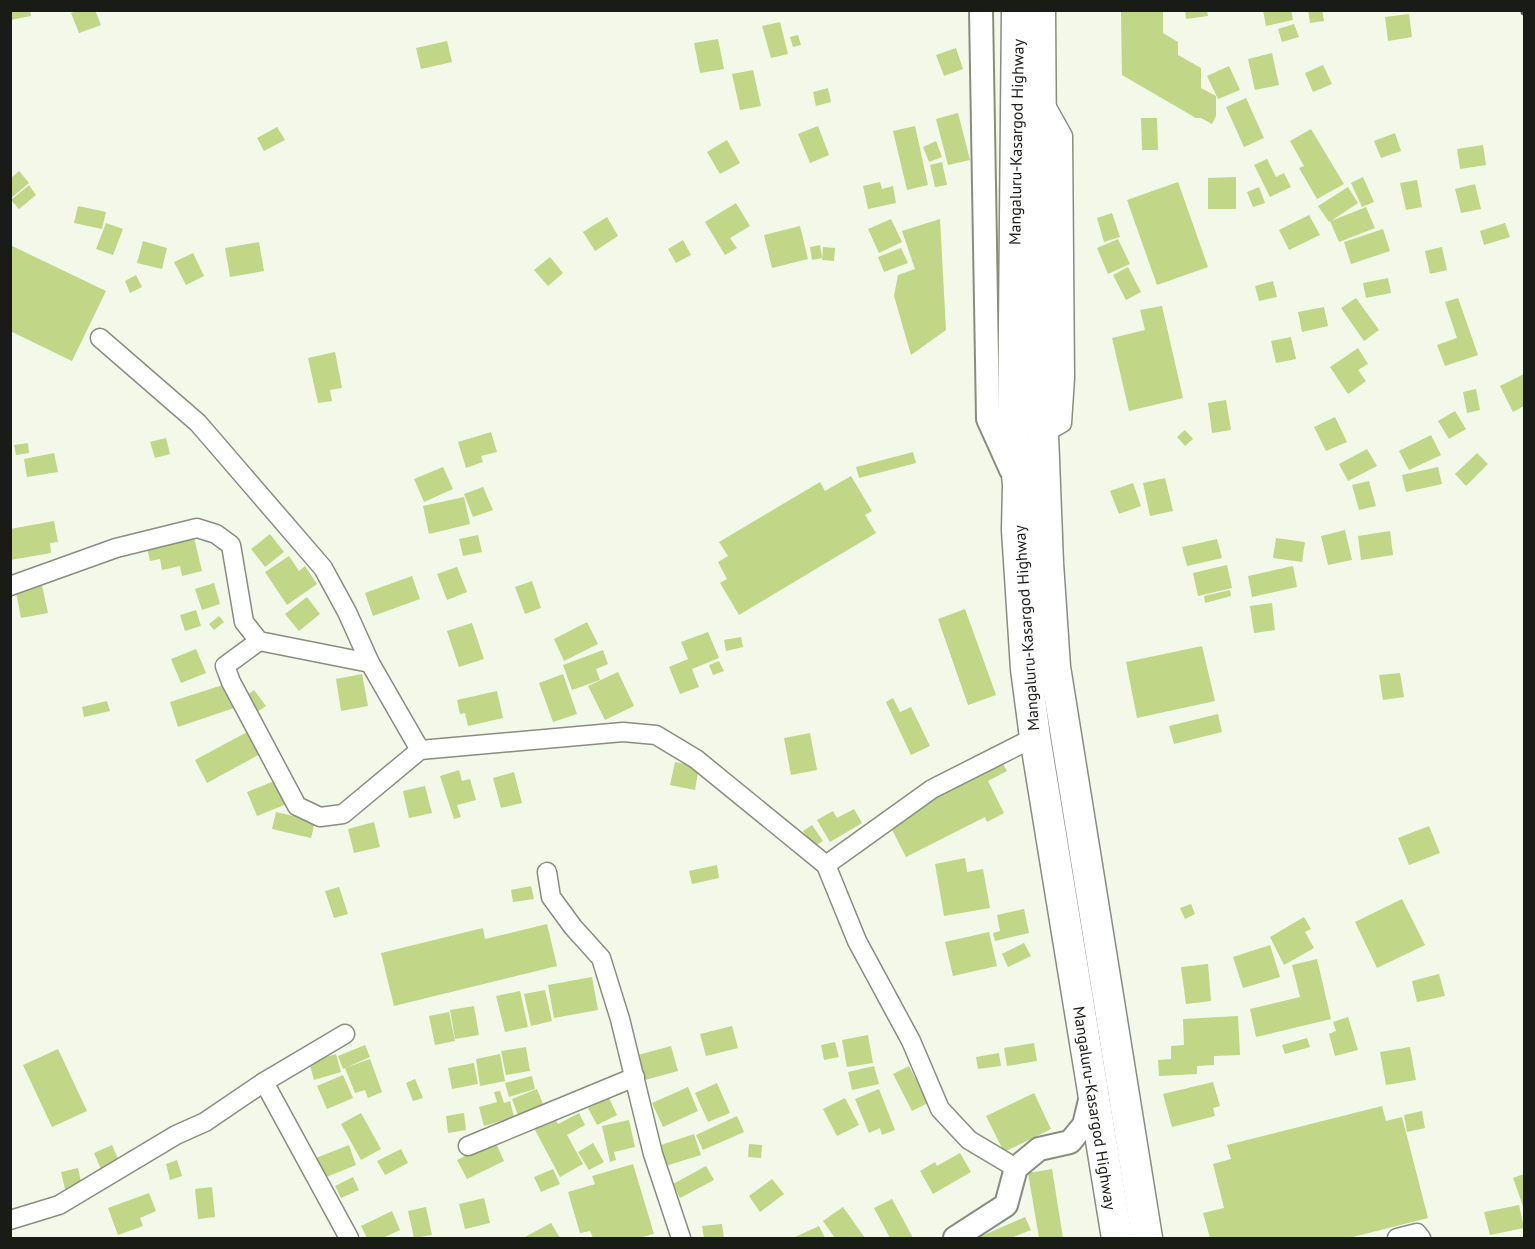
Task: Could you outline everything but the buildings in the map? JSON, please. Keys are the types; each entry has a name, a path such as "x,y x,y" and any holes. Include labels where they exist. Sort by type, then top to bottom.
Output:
{"highway":[{"name":"Mangaluru-Kasargod Highway","path":"1034,11 1013,430 1018,485 1017,530 1026,669 1035,737 1117,1239"},
{"name":"Mangaluru-Kasargod Highway","path":"1034,11 1041,98 1043,434 1055,667 1147,1239"}],"street":[{"path":"981,10 988,419 1018,485"},
{"path":"100,338 198,423 322,568 347,612 370,663 420,750"},
{"path":"10,586 116,548 197,528 216,534 231,545 244,622 259,641 370,663"},
{"path":"259,641 225,666 231,682 297,806 320,817 343,814 420,750 623,732 656,735 696,759 826,865 857,941 911,1041 940,1109 969,1140 1016,1168"},
{"path":"826,865 932,789 1035,737"},
{"path":"547,872 551,897 573,927 601,958 620,1019 653,1154 681,1239"},
{"path":"10,1220 59,1205 176,1135 205,1122 264,1082 345,1034"},
{"path":"468,1146 635,1077"},
{"path":"264,1082 349,1239"},
{"path":"955,1239 1006,1204 1016,1168 1039,1149 1070,1142 1083,1125 1093,1093 1123,1088"},
{"path":"1397,1239 1417,1233 1421,1239"}]}
